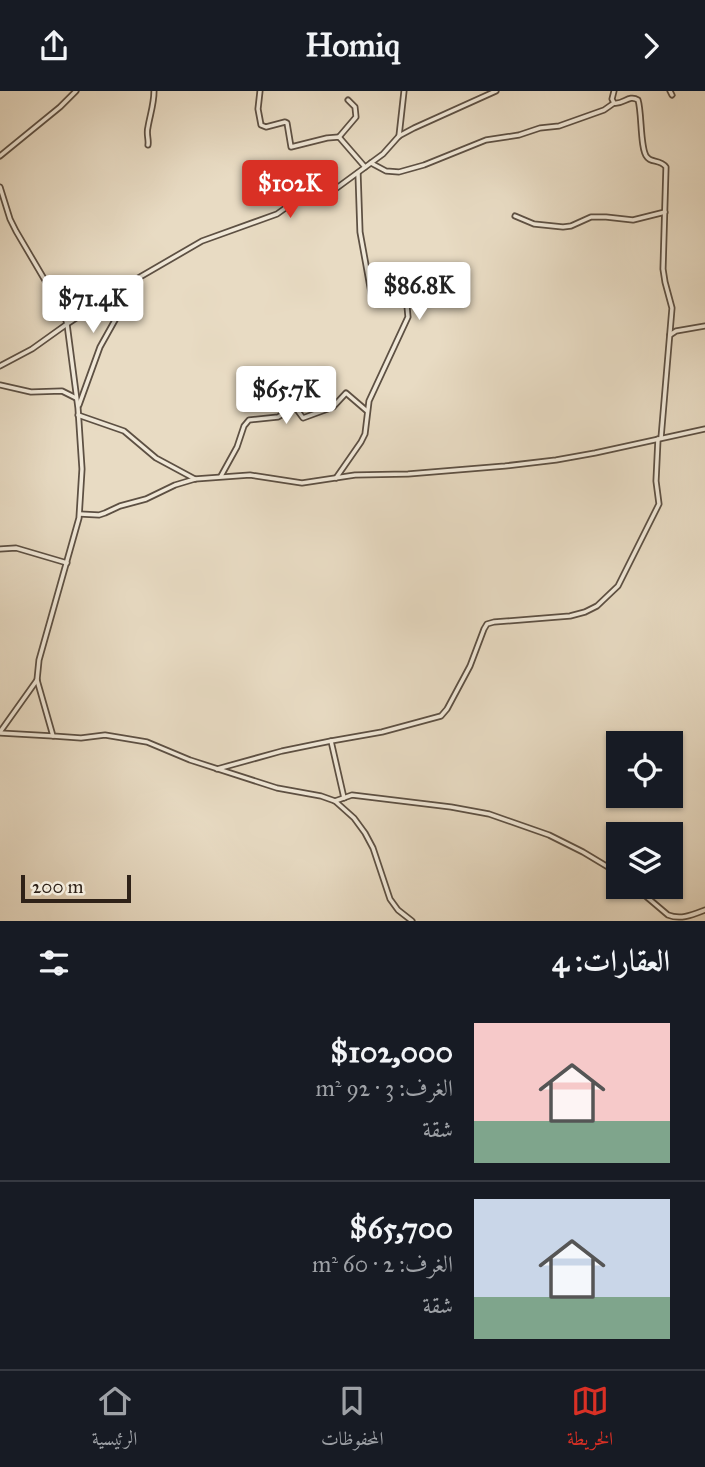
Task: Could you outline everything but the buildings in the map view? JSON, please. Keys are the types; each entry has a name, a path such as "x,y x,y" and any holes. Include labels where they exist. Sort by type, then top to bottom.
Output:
{"street":[{"path":"0,156 76,91"},
{"path":"148,145 146,132 154,91"},
{"path":"260,91 258,109 261,125 266,127 287,123 292,147 327,138 339,138 365,167"},
{"path":"399,136 404,91"},
{"path":"0,366 32,349 67,324 201,241 277,214 291,204 334,190 383,154 399,136 496,91"},
{"path":"614,91 614,103"},
{"path":"217,769 282,751 382,732 443,714 470,666 487,624 578,614 597,606 618,586 659,504 656,481 672,308 663,269 666,167 660,161 646,157 638,100 630,98 618,104 614,103 604,110 559,126 486,140 424,165 399,171 386,171 371,163"},
{"path":"339,138 356,117 355,107 348,100"},
{"path":"336,478 361,442 369,401 408,317 407,306 401,295 372,298 360,232 358,172"},
{"path":"0,187 16,231 63,311 78,408 82,469 80,513 37,680 53,736"},
{"path":"515,216 534,224 563,227 591,217 633,220 665,212"},
{"path":"78,408 100,347 139,278"},
{"path":"670,335 676,331 705,326"},
{"path":"0,386 30,392 62,391 76,398"},
{"path":"221,476 249,420 278,417 295,407 303,418 333,407 346,393 367,411"},
{"path":"78,415 124,431 156,457 195,479"},
{"path":"80,513 99,515 195,479 250,475 302,483 355,475 408,474 556,460 705,429"},
{"path":"0,549 16,548 67,563"},
{"path":"0,733 37,680"},
{"path":"0,733 81,738 105,734 120,736 147,742 190,760 277,788 335,801 354,818 365,833 373,848 390,899 398,910 412,921"},
{"path":"331,741 344,798"},
{"path":"335,801 352,795 489,814 548,835 606,866"},
{"path":"649,899 672,917 691,916 705,910"}]}
